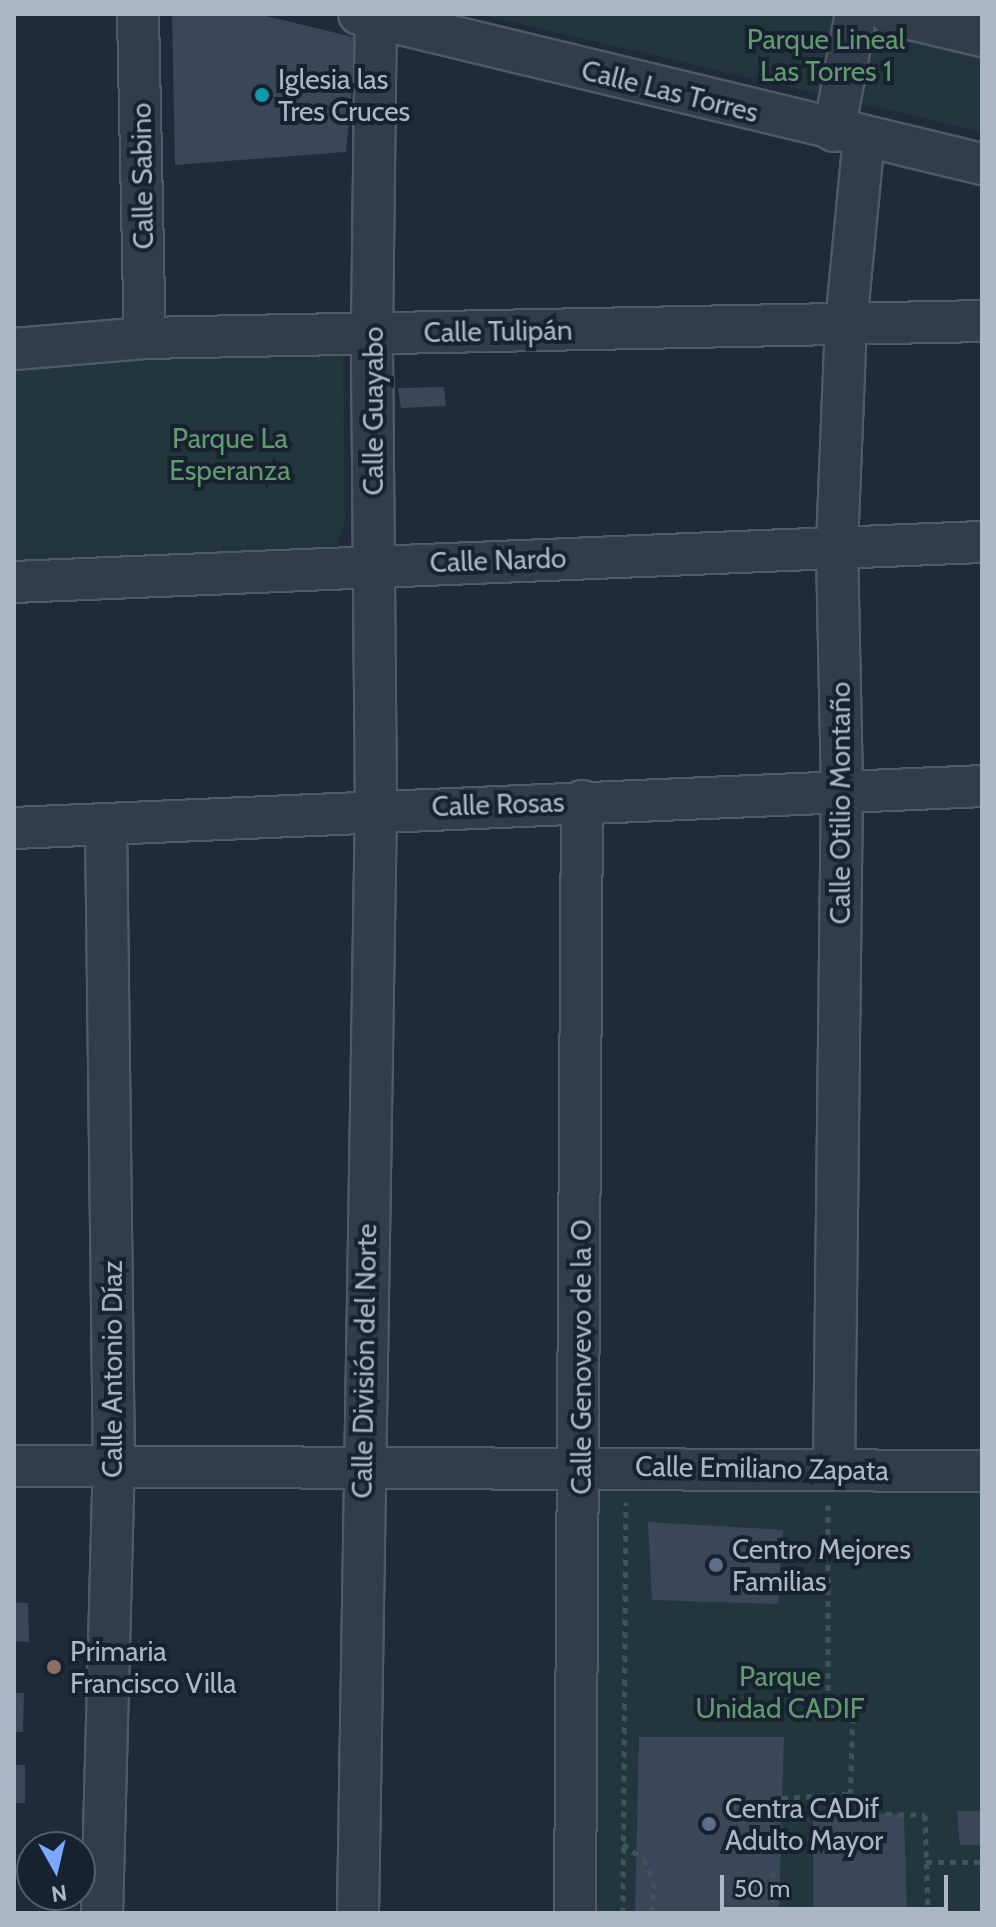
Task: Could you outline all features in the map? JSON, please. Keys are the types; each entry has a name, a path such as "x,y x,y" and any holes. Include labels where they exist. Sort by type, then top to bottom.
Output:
{"street":[{"name":"Calle Sabino","path":"138,14 145,338"},
{"name":"Calle Otilio Montaño","path":"831,1480 842,788 837,546 846,324 849,134 856,14"},
{"path":"890,14 982,36"},
{"name":"Calle Las Torres","path":"371,15 982,164"},
{"name":"Calle Guayabo","path":"371,15 376,809"},
{"name":"Calle Tulipán","path":"14,349 145,338 982,321"},
{"name":"Calle Nardo","path":"14,582 374,564 982,542"},
{"name":"Calle Rosas","path":"14,828 842,788 982,786"},
{"name":"Calle Genovevo de la O","path":"575,1913 581,1466 582,801"},
{"name":"Calle División del Norte","path":"358,1913 361,1466 376,809"},
{"name":"Calle Antonio Díaz","path":"102,1913 114,1469 106,824"},
{"name":"Calle Emiliano Zapata","path":"14,1466 114,1469 581,1466 831,1480 982,1471"}],"path":[{"path":"831,1480 828,1705 853,1705 850,1813 925,1815 928,1913"},
{"path":"623,1913 626,1488"},
{"path":"782,1798 850,1794"},
{"path":"623,1844 644,1859 654,1882 652,1913"},
{"path":"926,1862 982,1862"},
{"path":"772,1913 773,1872"}],"green space":[{"name":"Parque Lineal Las Torres 1","path":"477,14 823,14 982,51 982,132"},
{"name":"Parque La Esperanza","path":"343,346 345,520 336,547 322,552 14,565 14,366"},
{"name":"Parque Unidad CADIF","path":"581,1466 982,1471 982,1913 575,1913"}],"building":[{"name":"Iglesia las Tres Cruces","path":"172,14 258,14 357,38 346,152 175,165"},
{"path":"444,387 446,406 401,408 398,388"},
{"name":"Centro Mejores Familias","path":"648,1522 783,1530 778,1604 652,1600"},
{"path":"14,1602 28,1603 29,1642 14,1641"},
{"path":"14,1693 24,1693 23,1732 14,1732"},
{"name":"Centra CADif Adulto Mayor","path":"639,1737 784,1737 779,1913 635,1913"},
{"path":"14,1765 25,1765 25,1803 14,1803"},
{"path":"957,1811 982,1811 982,1845 960,1845"},
{"path":"813,1813 904,1814 907,1913 813,1913"}],"place":[{"name":"Iglesia las Tres Cruces","path":"262,95"},
{"name":"Centro Mejores Familias","path":"716,1565"},
{"name":"Primaria Francisco Villa","path":"54,1667"},
{"name":"Centra CADif Adulto Mayor","path":"709,1824"}]}
